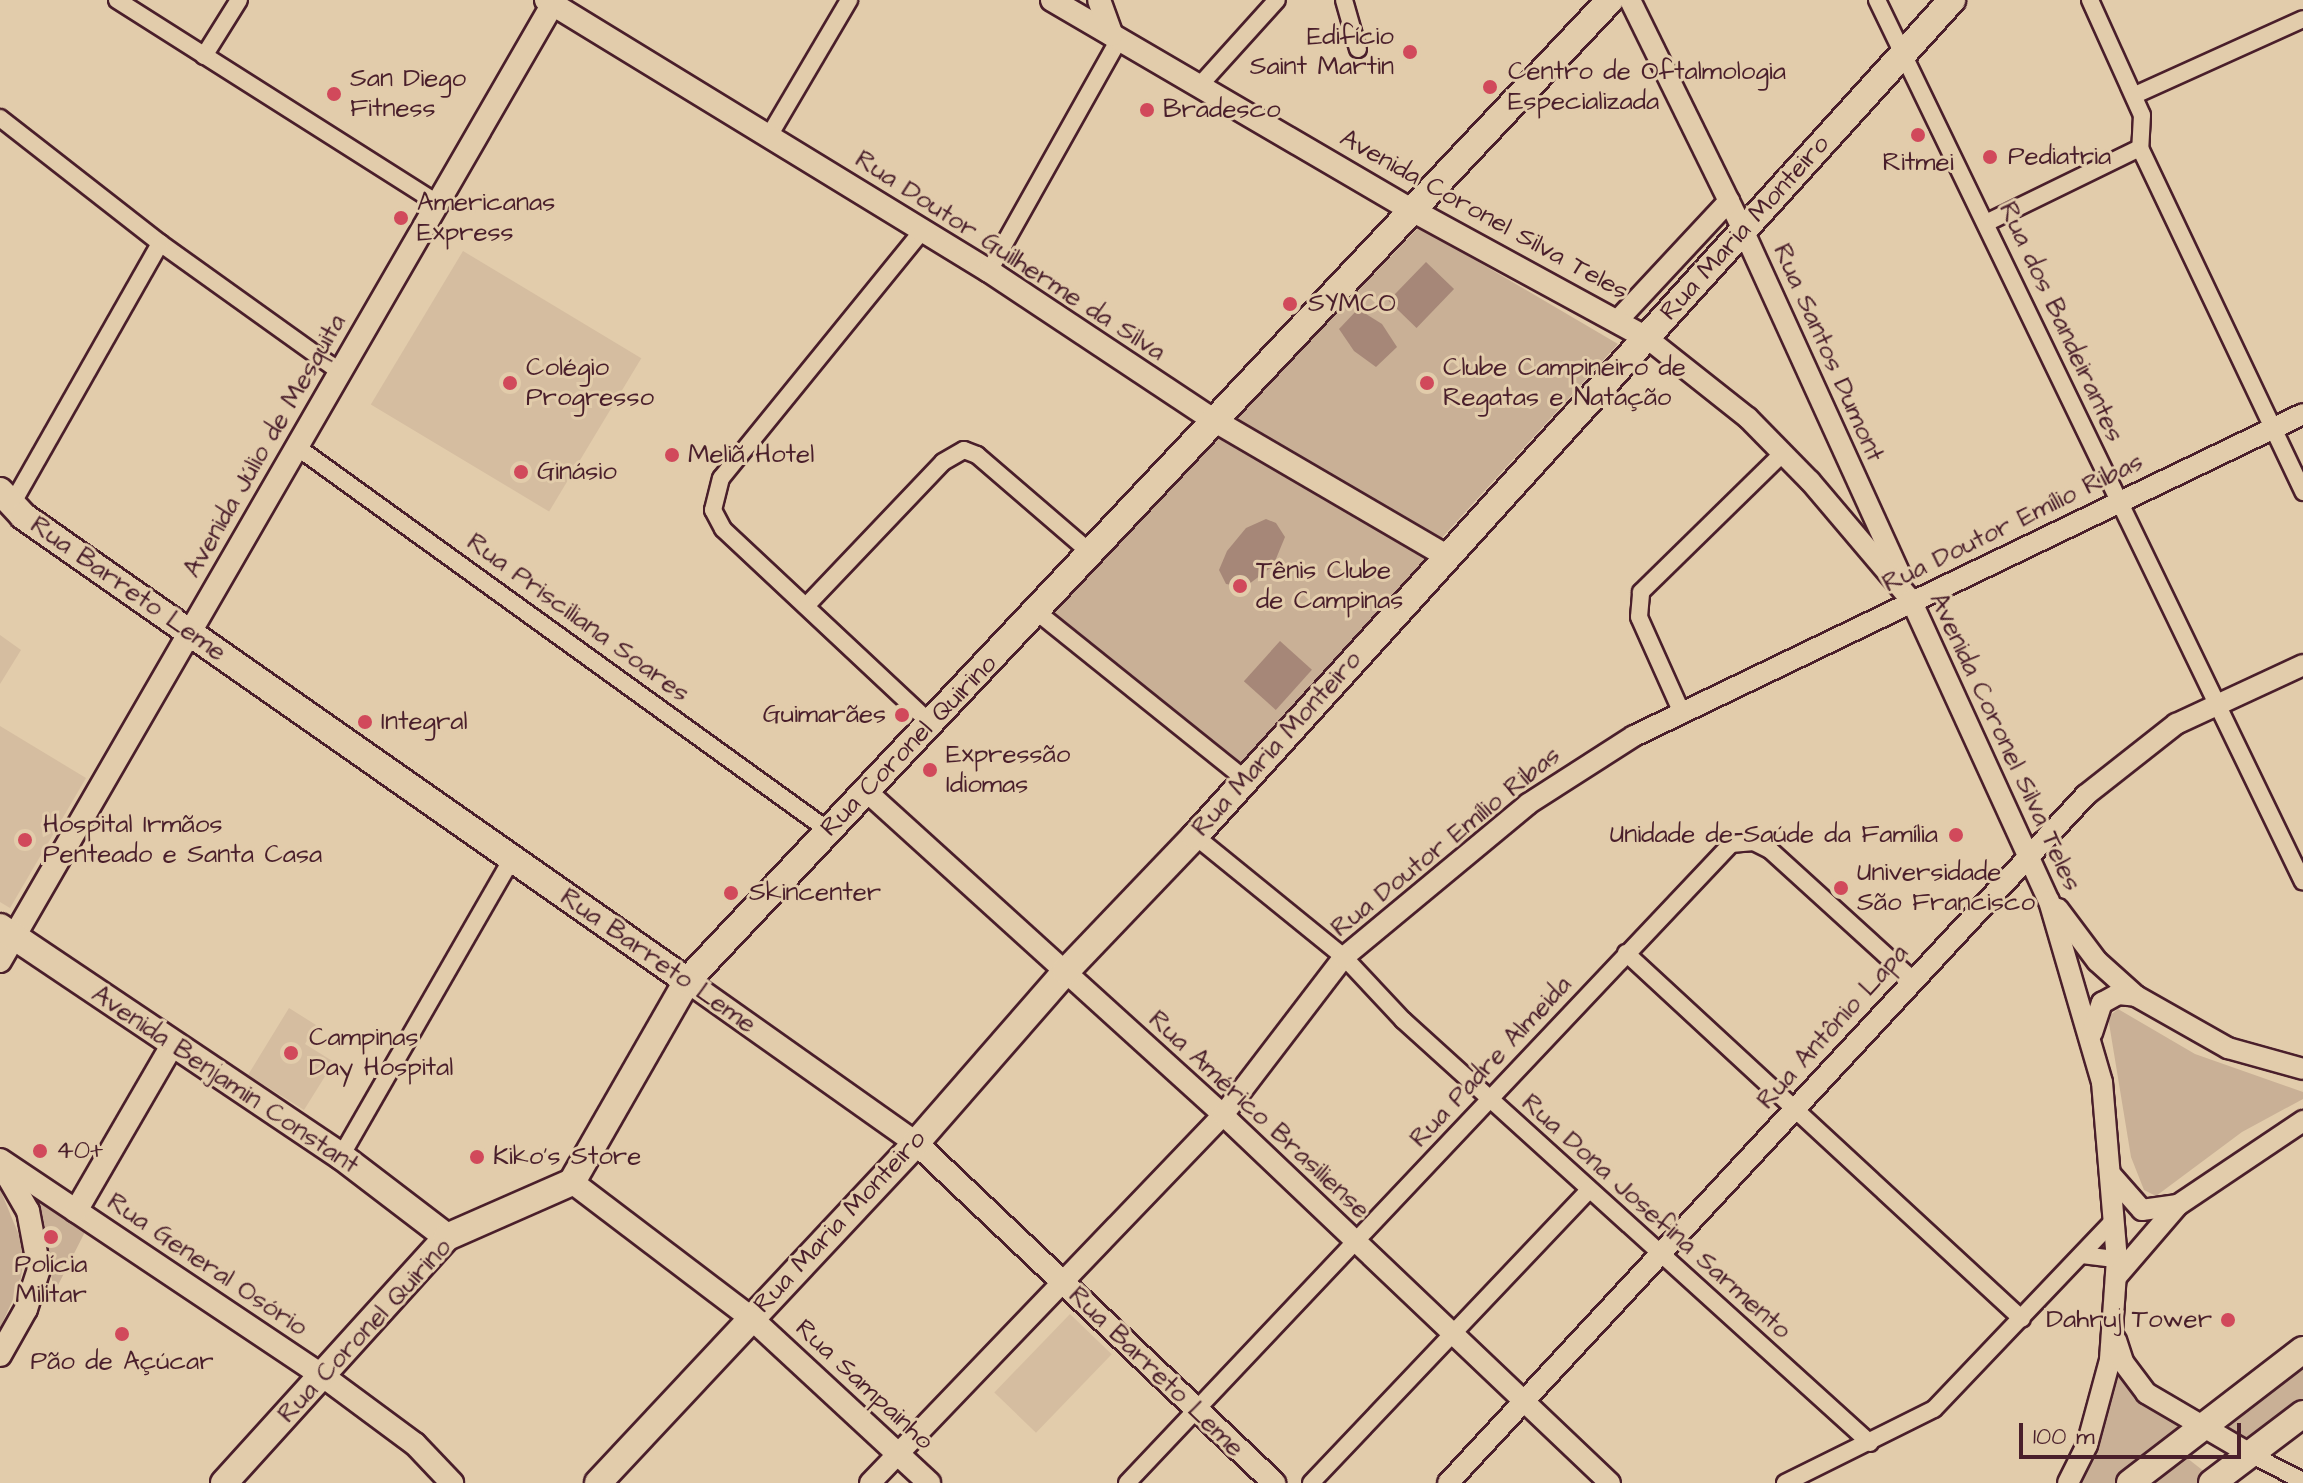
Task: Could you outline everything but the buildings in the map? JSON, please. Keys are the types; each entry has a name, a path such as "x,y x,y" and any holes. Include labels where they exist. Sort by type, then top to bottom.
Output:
{"main road":[{"name":"Avenida Coronel Silva Teles","path":"1052,0 1201,84 1412,210 1647,338"},
{"path":"1099,0 1115,37"},
{"name":"Rua Coronel Quirino","path":"224,1483 447,1237 572,1182 687,981 1037,612 1212,419 1610,0"},
{"name":"Rua Maria Monteiro","path":"598,1483 916,1143 1066,971 1195,836 1952,0"},
{"name":"Rua Doutor Guilherme da Silva","path":"551,1 989,271 1212,419 1446,556"},
{"name":"Avenida Júlio de Mesquita","path":"0,961 7,931 189,633 551,1"},
{"name":"Rua Barreto Leme","path":"6,497 189,633 916,1143 1194,1412 1274,1483"},
{"name":"Avenida Benjamin Constant","path":"7,931 341,1156 447,1237"},
{"path":"76,1211 173,1044"},
{"path":"0,1161 28,1211 39,1269 26,1309 0,1355"},
{"name":"Rua General Osório","path":"0,1161 323,1376 415,1444 452,1483"},
{"name":"Rua Sampainho","path":"572,1182 750,1317 929,1483"},
{"path":"2130,1483 2303,1350"},
{"path":"2212,1483 2303,1414"}],"street":[{"path":"117,0 437,203"},
{"path":"204,56 239,0"},
{"path":"769,136 849,0"},
{"path":"1201,84 1277,0"},
{"path":"1344,0 1358,49"},
{"name":"Rua Santos Dumont","path":"1630,0 1744,232 1911,600"},
{"name":"Rua dos Bandeirantes","path":"1877,0 1988,222 2303,882"},
{"path":"2090,0 2142,115 2140,148 2303,492"},
{"path":"2135,95 2303,19"},
{"path":"989,271 1115,37"},
{"path":"0,118 160,243 340,372"},
{"path":"1988,222 2140,148"},
{"path":"1618,320 1729,201"},
{"path":"922,231 721,478 713,510 723,529 930,723"},
{"path":"6,497 160,243"},
{"name":"Avenida Coronel Silva Teles","path":"1647,338 1748,418 1823,496 1911,600 2044,889 2092,1035 2111,1172 2117,1268 2113,1332 2100,1404 2068,1483"},
{"name":"Rua Doutor Emílio Ribas","path":"870,1483 1223,1115 1344,957 1540,795 1590,760 1682,713 1911,600 2303,414"},
{"name":"Rua Prisciliana Soares","path":"297,447 829,831"},
{"path":"807,605 943,462 964,450 977,455 1091,553"},
{"path":"1682,713 1639,617 1641,592 1783,453"},
{"path":"1823,496 1843,496 1854,474"},
{"path":"1037,612 1245,779"},
{"name":"Rua Antônio Lapa","path":"1448,1483 2026,855 2134,752 2219,704 2303,665"},
{"name":"Rua Américo Brasiliense","path":"866,791 1223,1115 1610,1483"},
{"name":"Rua Dona Josefina Sarmento","path":"1195,836 1344,957 1403,1020 1870,1443"},
{"name":"Rua Padre Almeida","path":"1127,1483 1731,844 1754,842 1770,850 1912,979"},
{"path":"341,1156 511,860"},
{"path":"2044,889 2097,961 2136,996 2228,1048 2303,1069"},
{"path":"1626,953 2022,1319"},
{"path":"2092,1035 2102,1003 2118,994 2136,996"},
{"path":"2082,1255 2117,1268 2178,1205 2303,1121"},
{"path":"2111,1172 2122,1193 2142,1210 2178,1205"},
{"path":"1311,1483 1589,1190"},
{"path":"1785,1483 1934,1409 2114,1220"},
{"name":"Avenida Coronel Silva Teles","path":"2113,1332 2123,1362 2146,1393 2250,1454"},
{"path":"2250,1454 2303,1481"}],"shaded area":[{"name":"Clube Campineiro de Regatas e Natação","path":"1419,227 1618,344 1439,541 1234,421"},
{"name":"Colégio Progresso","path":"463,251 641,358 549,512 371,404"},
{"path":"1426,262 1454,289 1417,328 1388,301"},
{"path":"1358,309 1382,324 1397,347 1376,367 1354,351 1339,329"},
{"name":"Tênis Clube de Campinas","path":"1218,436 1428,559 1242,765 1051,613"},
{"path":"1266,519 1276,523 1285,537 1273,566 1245,587 1226,584 1219,570 1227,551 1246,528"},
{"path":"0,635 21,650 0,684"},
{"path":"1280,641 1312,670 1276,710 1244,681"},
{"name":"Hospital Irmãos Penteado e Santa Casa","path":"0,726 86,778 10,908 0,902"},
{"name":"Campinas Day Hospital","path":"289,1008 316,1025 305,1044 334,1062 304,1110 248,1075"},
{"path":"2118,1009 2195,1054 2303,1092 2303,1099 2242,1132 2156,1196 2144,1190 2131,1157 2108,1017"},
{"path":"26,1180 87,1228 54,1293 40,1206"},
{"path":"0,1189 25,1250 20,1284 0,1328"},
{"path":"1070,1314 1112,1354 1036,1433 994,1392"},
{"path":"2303,1360 2303,1406 2251,1445 2220,1426"},
{"path":"2119,1368 2186,1426 2117,1483 2073,1483"},
{"path":"2178,1451 2210,1476 2201,1483 2140,1483"}],"place":[{"name":"Edifício Saint Martin","path":"1410,52"},
{"name":"Centro de Oftalmologia Especializada","path":"1490,87"},
{"name":"San Diego Fitness","path":"334,94"},
{"name":"Bradesco","path":"1147,110"},
{"name":"Ritmei","path":"1918,135"},
{"name":"Pediatria","path":"1990,157"},
{"name":"Americanas Express","path":"401,218"},
{"name":"SYMCO","path":"1290,304"},
{"name":"Colégio Progresso","path":"510,383"},
{"name":"Clube Campineiro de Regatas e Natação","path":"1427,383"},
{"name":"Meliã Hotel","path":"672,455"},
{"name":"Ginásio","path":"521,472"},
{"name":"Tênis Clube de Campinas","path":"1240,586"},
{"name":"Guimarães","path":"902,715"},
{"name":"Integral","path":"365,722"},
{"name":"Expressão Idiomas","path":"930,770"},
{"name":"Unidade de Saúde da Família","path":"1956,835"},
{"name":"Hospital Irmãos Penteado e Santa Casa","path":"25,840"},
{"name":"Universidade São Francisco","path":"1841,888"},
{"name":"Skincenter","path":"731,893"},
{"name":"Campinas Day Hospital","path":"291,1053"},
{"name":"40+","path":"40,1151"},
{"name":"Kiko's Store","path":"477,1157"},
{"name":"Polícia Militar","path":"51,1237"},
{"name":"Dahruj Tower","path":"2228,1320"},
{"name":"Pão de Açúcar","path":"122,1334"}]}
